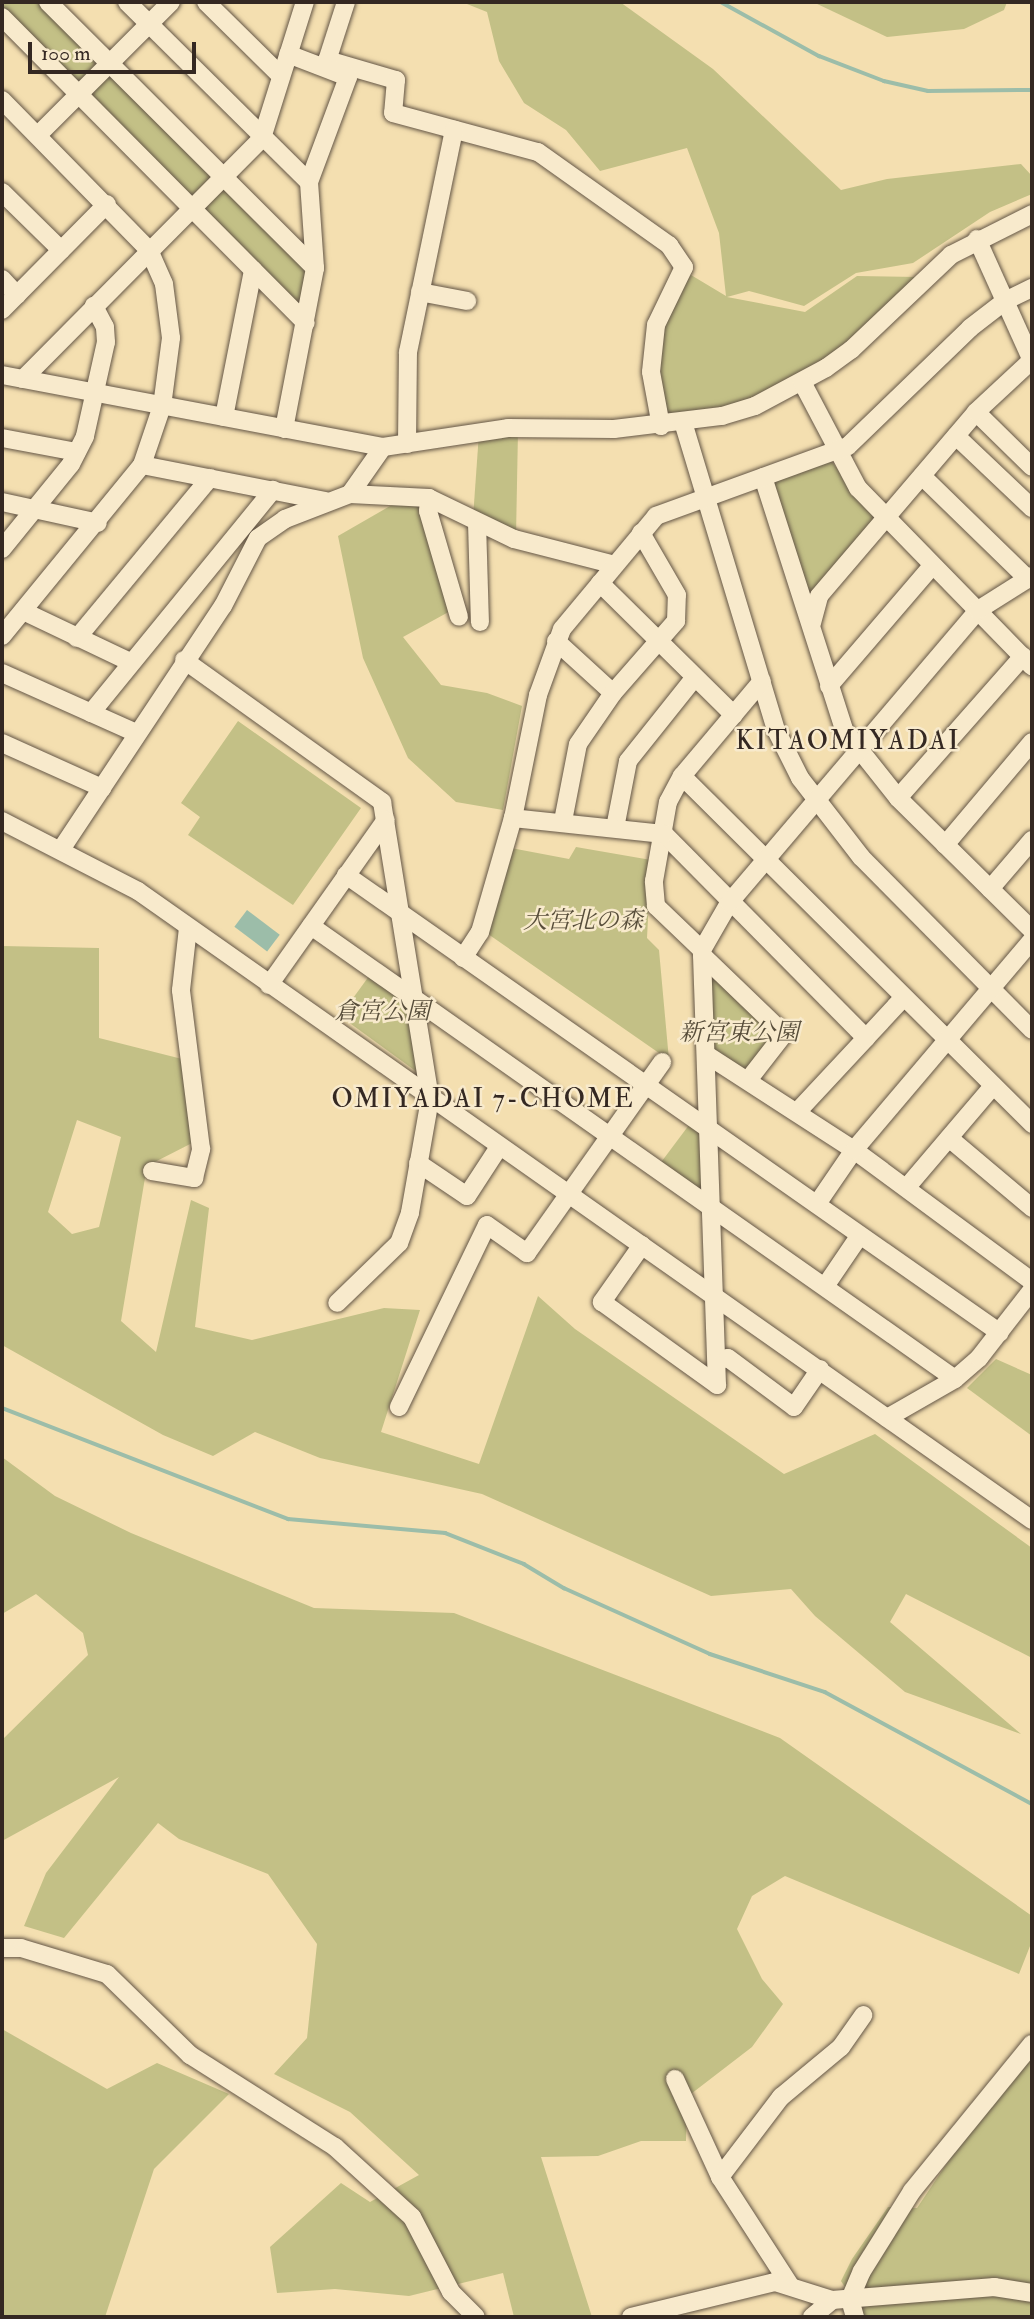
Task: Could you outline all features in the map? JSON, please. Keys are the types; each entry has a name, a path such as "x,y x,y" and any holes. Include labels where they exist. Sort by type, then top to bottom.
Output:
{"street":[{"path":"48,2 315,268"},
{"path":"127,2 309,182"},
{"path":"38,135 171,2"},
{"path":"206,2 281,76"},
{"path":"326,64 346,2"},
{"path":"23,379 262,138 288,54 298,6"},
{"path":"2,17 194,207 306,323"},
{"path":"288,54 396,80 393,113 538,152 669,245 684,267 656,324 651,372 661,426"},
{"path":"284,429 315,268 309,182 348,77 326,64"},
{"path":"2,100 107,204 149,250 164,284 170,319 170,359 162,406 142,465 2,636"},
{"path":"407,444 408,352 454,130"},
{"path":"2,192 61,250"},
{"path":"2,310 107,204"},
{"path":"2,375 383,447 508,428 661,426 755,406 802,382 850,350 927,275 977,239 1032,214"},
{"path":"812,627 819,596 976,412 1032,360 977,239"},
{"path":"224,417 253,270"},
{"path":"2,279 17,295"},
{"path":"463,958 480,932 513,818 538,695 556,641 641,533 656,516 705,494 837,452 864,434 970,328 1005,301 1032,288"},
{"path":"420,292 467,301"},
{"path":"2,548 77,452 97,394 106,342 104,327 94,306"},
{"path":"802,382 858,488 1027,661 898,798"},
{"path":"976,412 1032,467"},
{"path":"683,422 762,681 788,756 816,799 861,857 1032,1030"},
{"path":"956,436 1032,508"},
{"path":"2,438 77,452"},
{"path":"351,494 383,447"},
{"path":"142,465 326,501"},
{"path":"642,1245 602,1302 717,1385 719,1360 702,953 729,903 978,610 1030,578 922,476"},
{"path":"763,477 844,730 898,798 1032,930"},
{"path":"77,638 210,478"},
{"path":"91,713 273,490"},
{"path":"62,848 239,580 258,538 285,519 326,501 351,494 429,498 514,539 615,565"},
{"path":"429,498 428,511 459,617"},
{"path":"2,502 97,523"},
{"path":"477,523 480,622"},
{"path":"563,821 578,744 612,694 676,621 679,608 677,595 641,533"},
{"path":"829,686 932,566"},
{"path":"600,583 734,715"},
{"path":"23,611 130,662"},
{"path":"556,641 612,694"},
{"path":"184,660 382,802 430,1099 399,1243 337,1303"},
{"path":"2,673 136,733"},
{"path":"615,828 628,761 695,677"},
{"path":"749,1079 784,1034 656,906 654,881 668,802 682,776 762,681"},
{"path":"2,743 102,788"},
{"path":"945,845 1032,743"},
{"path":"682,776 1032,1124"},
{"path":"513,818 563,821 664,834 729,903 866,1038"},
{"path":"269,985 386,820"},
{"path":"2,821 62,848 138,891 1032,1520"},
{"path":"990,889 1032,840"},
{"path":"346,875 1000,1333"},
{"path":"311,926 826,1285 955,1379"},
{"path":"152,1171 194,1178 201,1149 181,990 188,928"},
{"path":"817,1204 854,1150 948,1043 1032,940"},
{"path":"798,1111 903,998"},
{"path":"707,1055 798,1111 907,1187 1032,1281"},
{"path":"399,1407 487,1225 527,1253 662,1062"},
{"path":"907,1187 993,1086"},
{"path":"949,1138 1032,1208"},
{"path":"418,1163 467,1196 499,1147"},
{"path":"826,1285 860,1235"},
{"path":"887,1418 955,1379 1000,1333 1032,1290"},
{"path":"719,1360 728,1358 794,1407 820,1369"},
{"path":"2,1948 21,1948 107,1974 190,2055 335,2147 412,2217 451,2292 476,2317"},
{"path":"720,2177 781,2096 841,2047 863,2015"},
{"path":"855,2317 850,2299 862,2272 912,2191 1032,2044"},
{"path":"675,2079 720,2177 790,2285"},
{"path":"631,2317 760,2283 790,2285 832,2300 1024,2291"},
{"path":"812,2317 832,2300"}],"green space":[{"path":"2,2 41,2 100,61 81,85 2,11"},
{"path":"462,2 620,2 713,69 841,190 887,179 1021,164 1032,176 1032,194 990,212 913,263 856,273 804,306 749,291 727,297 805,312 857,276 918,277 826,362 742,404 667,418 660,374 662,325 691,275 726,296 719,233 687,148 600,171 566,130 524,103 499,61 487,12"},
{"path":"813,2 1007,2 1004,10 964,29 887,37"},
{"path":"106,71 213,175 191,198 84,94"},
{"path":"228,186 309,267 300,308 202,211 221,187"},
{"path":"518,431 516,536 473,518 479,433"},
{"path":"831,461 877,517 810,602 773,480"},
{"path":"397,502 428,507 454,609 403,637 441,685 487,693 522,706 503,810 456,802 408,758 363,658 338,536"},
{"path":"238,721 361,808 293,905 188,835 200,817 181,803"},
{"name":"大宮北の森","path":"576,847 651,860 647,938 659,950 669,1060 488,934 511,848 569,859"},
{"path":"2,946 99,948 99,1038 186,1060 198,1140 147,1166 121,1321 156,1352 191,1200 209,1208 195,1327 252,1340 384,1308 420,1310 381,1432 479,1464 538,1296 575,1329 784,1474 875,1434 1032,1548 1032,1658 906,1594 890,1622 1021,1734 905,1692 815,1616 791,1589 711,1596 482,1494 320,1458 255,1432 213,1456 163,1435 2,1345","holes":["77,1120 121,1137 99,1227 72,1234 48,1212"]},
{"name":"新宮東公園","path":"708,970 779,1033 745,1071 712,1050"},
{"name":"倉宮公園","path":"372,972 408,998 417,1072 340,1016"},
{"path":"692,1121 704,1129 707,1193 659,1165"},
{"path":"996,1359 1032,1375 1032,1436 967,1388"},
{"path":"2,1457 55,1496 131,1533 314,1608 454,1613 780,1738 1032,1916 1032,1941 1019,1974 785,1876 752,1896 737,1929 762,1979 783,2004 752,2047 687,2097 686,2141 641,2141 598,2156 541,2157 592,2317 514,2317 503,2273 409,2296 335,2289 277,2293 270,2247 341,2183 370,2202 419,2175 350,2112 274,2074 307,2038 317,1944 268,1874 179,1839 158,1823 64,1938 24,1926 46,1873 119,1777 2,1841 2,1740 88,1655 83,1633 36,1594 2,1614"},
{"path":"2,2029 107,2089 157,2063 229,2094 154,2169 105,2317 2,2317"},
{"path":"1032,2056 1032,2317 865,2317 841,2281 852,2259 888,2207 917,2208 978,2117"}],"shaded area":[{"path":"247,910 280,935 267,951 234,927"}],"waterway":[{"path":"721,2 819,56 884,81 928,91 1032,90"},
{"path":"2,1408 288,1519 445,1533 524,1564 564,1588 710,1654 825,1692 1032,1804"}],"district":[{"name":"KITAOMIYADAI","path":"848,742"},
{"name":"OMIYADAI 7-CHOME","path":"483,1100"}]}
